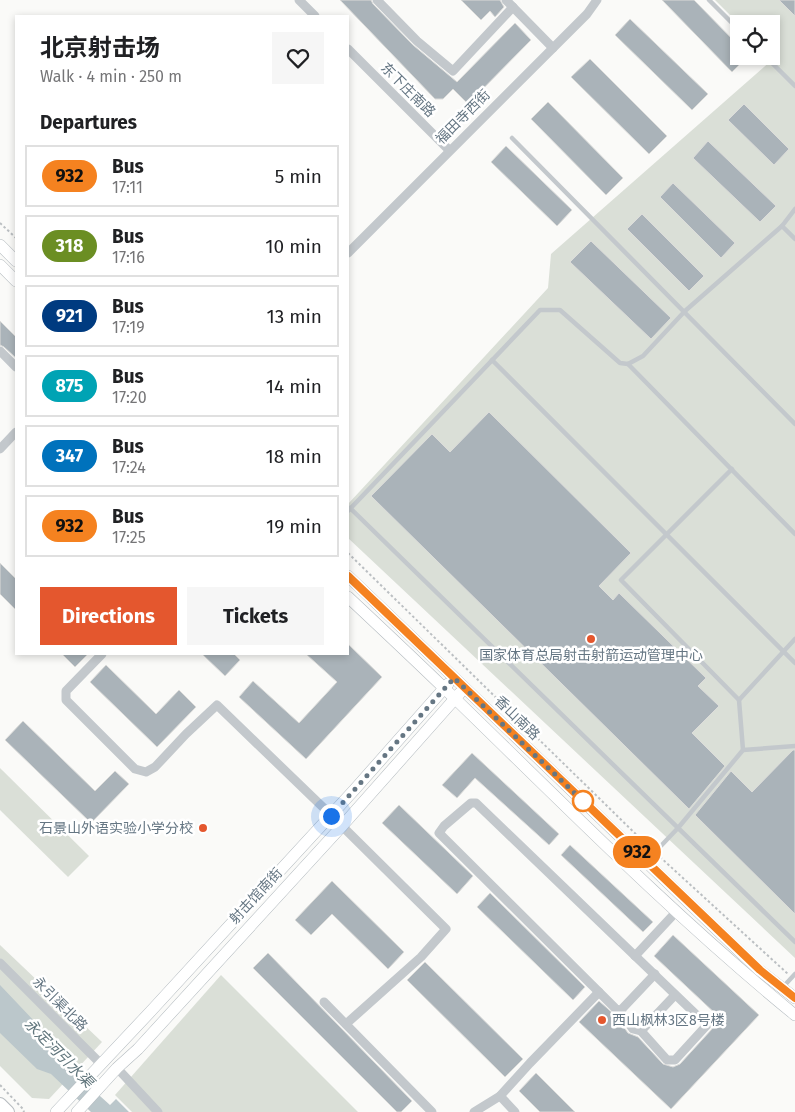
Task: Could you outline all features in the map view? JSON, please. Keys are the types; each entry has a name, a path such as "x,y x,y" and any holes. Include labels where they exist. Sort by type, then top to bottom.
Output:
{"main road":[{"path":"0,245 15,260"},
{"path":"0,265 15,280"},
{"name":"香山南路","path":"349,577 760,970 795,998"},
{"path":"349,598 676,912 752,980 795,1015"},
{"name":"射击馆南街","path":"56,1112 331,816 454,678"},
{"name":"射击馆南街","path":"77,1112 117,1068 138,1049 465,688"},
{"path":"0,1104 8,1112"}],"street":[{"path":"299,0 314,15"},
{"path":"376,0 417,41 453,70 513,7"},
{"path":"506,0 553,48"},
{"name":"福田寺西街","path":"349,252 587,14 597,0"},
{"name":"东下庄南路","path":"349,50 449,150"},
{"path":"0,352 15,366"},
{"path":"0,449 15,433"},
{"path":"101,655 66,691 66,700 135,769 146,772 156,767 186,734 217,705 331,816"},
{"path":"471,803 476,803 655,974 708,1025 675,1060 667,1060 641,1031 633,1029 620,1011 439,833 444,826 471,803"},
{"path":"342,826 446,928 421,956 346,1024"},
{"path":"635,956 676,912"},
{"name":"永引渠北路","path":"0,963 101,1064"},
{"path":"620,1011 655,974"},
{"path":"474,1112 500,1096 599,992"},
{"path":"641,1031 675,995"},
{"path":"324,1002 432,1112"},
{"path":"117,1068 158,1112"},
{"path":"500,1096 516,1112"}],"lane":[{"path":"709,0 730,21"},
{"path":"774,65 795,86"},
{"path":"512,138 795,424"},
{"path":"795,209 782,226 684,312 643,356 628,364 620,363 560,310 540,310 349,510 795,942"},
{"path":"782,226 795,239"},
{"path":"492,360 795,663"},
{"path":"628,364 795,534"},
{"path":"635,873 678,828 743,750 739,700 621,580 732,469"},
{"path":"739,700 795,639"},
{"path":"743,750 795,746"},
{"path":"782,988 793,976"}],"path":[{"path":"0,223 15,237"},
{"name":"香山南路","path":"349,554 654,852 793,976"},
{"path":"0,1085 24,1112"}],"shaded area":[{"path":"715,0 795,0 795,958 349,539 349,503 548,288 551,254 766,65 780,65 780,15 730,15"},
{"path":"0,768 89,856 68,877 0,810"},
{"path":"0,945 102,1042 49,1099 32,1098 0,1066"},
{"path":"221,975 358,1112 132,1112 115,1095"},
{"path":"0,985 55,1043 61,1061 110,1105 116,1099 129,1112 91,1112 51,1074 37,1069 0,1033"}],"building":[{"path":"340,0 371,0 413,45 457,82 515,23 531,40 468,104 453,89 443,99 435,99"},
{"path":"461,0 500,0 504,7 495,17 490,11 481,20"},
{"path":"662,0 694,0 730,37 730,65 739,65 732,72"},
{"path":"779,0 795,0 795,16"},
{"path":"630,19 708,94 692,110 615,35"},
{"path":"590,59 667,136 649,154 571,77"},
{"path":"548,102 623,178 606,195 531,119"},
{"path":"744,104 789,149 774,165 728,120"},
{"path":"708,141 776,206 760,222 693,158"},
{"path":"506,146 572,210 557,226 491,162"},
{"path":"673,183 735,243 721,258 660,197"},
{"path":"642,214 704,276 689,291 627,229"},
{"path":"591,241 671,318 651,339 570,262"},
{"path":"0,321 15,336 15,357 0,345"},
{"name":"国家体育总局射击射箭运动管理中心","path":"489,412 631,553 599,586 613,600 619,593 706,678 698,686 719,706 692,733 725,766 689,809 371,496 432,434 450,452"},
{"path":"0,563 15,578 15,609 0,594"},
{"path":"349,645 382,677 306,759 239,697 253,681 299,723 337,682 307,655 349,655"},
{"path":"63,655 87,655 75,667"},
{"path":"203,655 235,655 240,660 225,676"},
{"path":"106,665 156,714 179,690 196,707 157,747 90,682"},
{"path":"23,721 95,791 115,771 129,784 91,823 5,740"},
{"path":"795,750 795,914 695,815 731,771 752,792"},
{"path":"472,753 559,834 549,845 475,778 457,798 442,785"},
{"path":"399,805 473,876 457,894 382,823"},
{"path":"570,845 653,922 643,932 561,855"},
{"path":"332,881 404,952 388,969 332,914 311,935 295,920"},
{"path":"490,893 585,987 573,1000 477,907"},
{"name":"西山枫林3区8号楼","path":"673,935 759,1015 671,1109 579,1022 599,1001 616,1016 628,1033 638,1037 663,1064 673,1067 680,1064 712,1029 713,1024 719,1017 654,956"},
{"path":"268,953 412,1101 401,1112 397,1112 253,968"},
{"path":"425,962 523,1059 505,1077 407,980"},
{"path":"536,1073 575,1112 540,1112 519,1091"}],"bus line":[{"name":"932","path":"349,577 760,970 795,998"}],"place":[{"name":"国家体育总局射击射箭运动管理中心","path":"591,639"},
{"name":"石景山外语实验小学分校","path":"203,828"},
{"name":"西山枫林3区8号楼","path":"602,1020"}],"route":[{"path":"331,816 454,678 583,801"}],"water label":[{"name":"永定河引水渠","path":"59,1053"}]}
